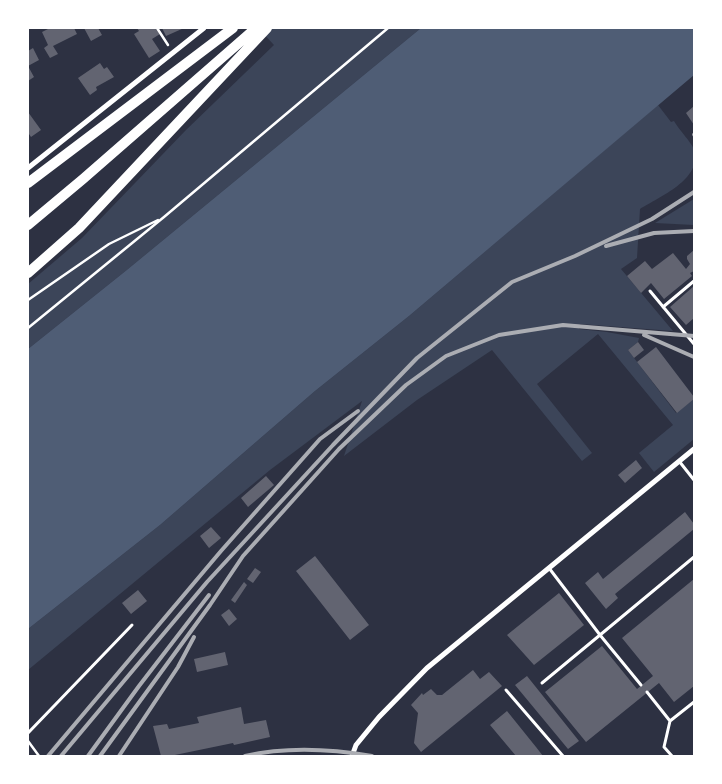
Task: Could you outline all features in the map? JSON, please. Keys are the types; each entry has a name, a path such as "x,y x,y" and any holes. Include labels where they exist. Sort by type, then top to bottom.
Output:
{"main road":[{"path":"28,183 233,28"},
{"path":"28,225 256,28"},
{"path":"28,273 79,228 267,28"}],"street":[{"path":"28,168 204,28"},
{"path":"352,756 356,744 379,717 427,668 694,449"}],"lane":[{"path":"663,306 694,281"},
{"path":"650,291 694,344"},
{"path":"679,461 694,480"},
{"path":"542,684 694,557"},
{"path":"549,568 641,685"},
{"path":"28,733 132,625"},
{"path":"506,690 563,756"},
{"path":"647,692 670,721"},
{"path":"672,756 664,747 670,721 694,702"}],"path":[{"path":"157,28 172,53"},
{"path":"28,328 164,217 388,28"},
{"path":"28,300 109,244 164,217"},
{"path":"28,740 38,756"}],"shaded area":[{"path":"258,28 421,28 28,349 28,284 82,238 186,130 274,45"},
{"path":"421,28 694,28 694,75 409,316 315,391 160,525 28,629 28,349"},
{"path":"658,105 671,122 674,121 691,144 695,160 692,170 678,186 640,209 637,258 621,269 673,331 580,324 579,329 639,338 638,342 628,350 676,413 694,399 694,439 654,472 639,453 673,425 598,334 537,384 592,453 582,461 492,350 417,400 344,456 362,401 270,470 28,670 28,629 160,525 315,391 409,316"},
{"path":"694,199 694,225 655,223"}],"building":[{"path":"50,28 74,28 77,34 53,46 58,54 50,58 44,48 48,45 42,32"},
{"path":"84,28 98,28 102,35 91,41"},
{"path":"137,28 155,28 160,34 152,39 160,51 149,58 134,34 139,31"},
{"path":"162,28 184,28 166,36"},
{"path":"33,48 39,60 28,66 28,51"},
{"path":"100,63 104,69 107,67 114,77 96,87 97,90 90,95 78,78"},
{"path":"28,66 34,77 28,81"},
{"path":"694,106 694,125 686,113"},
{"path":"28,112 41,130 31,137 28,135"},
{"path":"694,250 694,271 690,273 692,276 664,299 651,283 641,293 627,276 645,261 652,269 673,253 686,269 690,264 687,256"},
{"path":"694,286 694,318 686,325 670,307"},
{"path":"638,342 644,350 634,358 628,350"},
{"path":"656,347 694,397 677,413 637,362"},
{"path":"636,460 642,468 625,483 618,475"},
{"path":"266,476 274,485 248,507 241,498"},
{"path":"685,512 694,524 694,529 615,594 618,598 606,609 585,583 598,572 603,579"},
{"path":"211,527 221,538 209,548 200,536"},
{"path":"315,556 369,625 350,640 296,571"},
{"path":"255,568 261,572 253,583 247,579"},
{"path":"694,579 694,686 674,702 659,683 586,742 545,692 602,646 637,689 653,676 622,638"},
{"path":"244,582 247,585 235,603 231,600"},
{"path":"138,590 147,601 131,614 122,603"},
{"path":"559,593 584,625 534,665 507,635"},
{"path":"229,609 237,619 229,626 221,615"},
{"path":"225,652 228,665 197,672 194,659"},
{"path":"473,670 480,679 489,672 502,686 421,752 414,743 418,713 411,705 422,693 423,695 431,689 437,695 442,695"},
{"path":"527,676 579,741 568,749 515,685"},
{"path":"241,707 244,724 266,720 270,737 234,745 233,743 170,756 161,756 153,726 167,724 169,729 199,723 197,717"},
{"path":"507,711 543,756 516,756 490,725"}],"railway":[{"path":"61,756 207,582 333,445 417,358 512,282 575,256 652,219 694,192"},
{"path":"606,246 654,233 694,231"},
{"path":"100,756 210,605 243,556 339,449 406,385 446,356 499,335 563,325 694,336"},
{"path":"644,335 694,357"},
{"path":"48,756 221,551 320,439 358,411"},
{"path":"88,756 209,595"},
{"path":"119,756 178,667 194,637"},
{"path":"245,756 292,750 340,752 372,756"}]}
